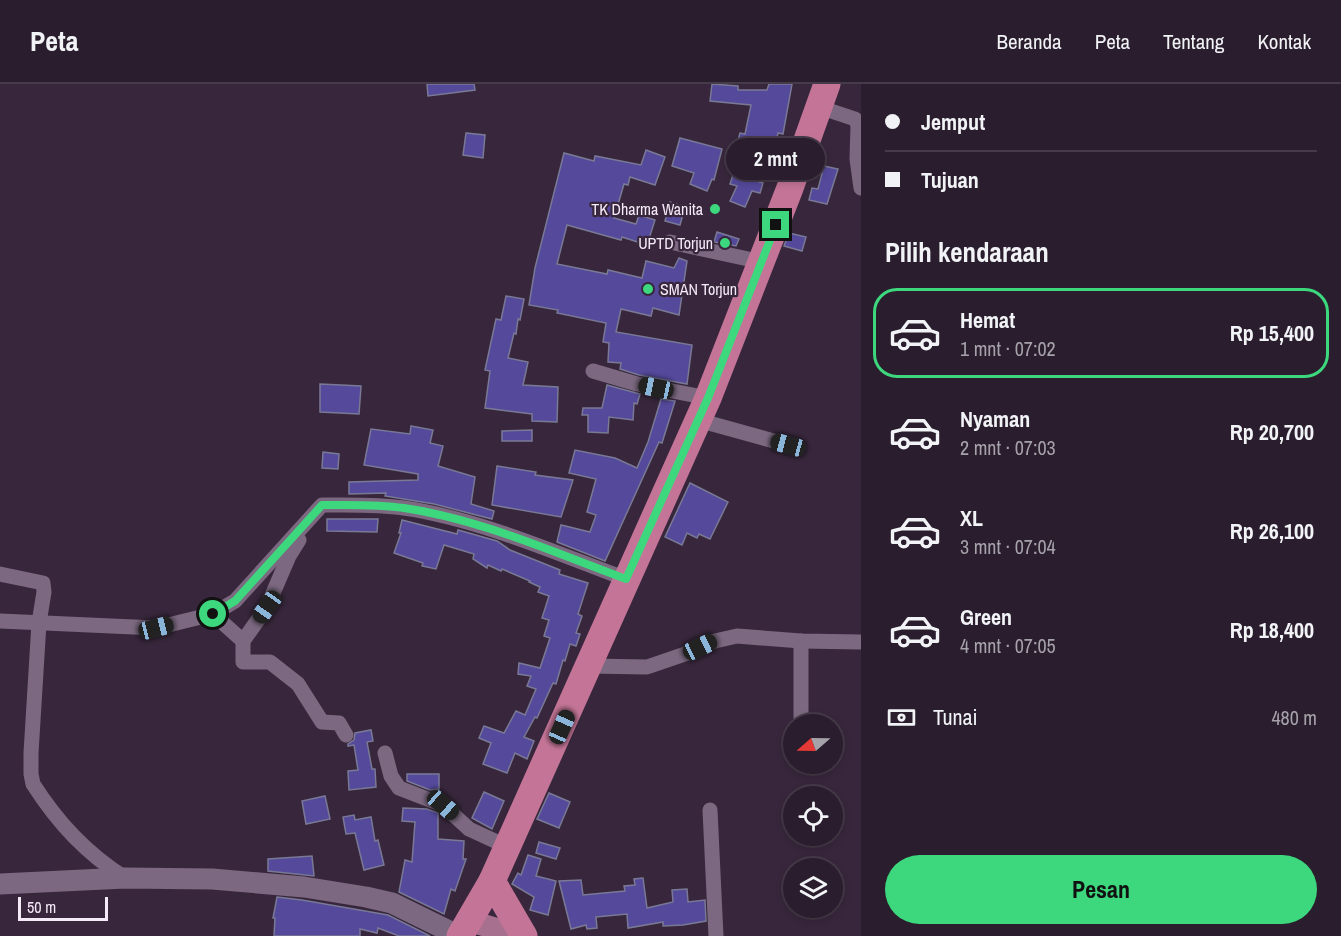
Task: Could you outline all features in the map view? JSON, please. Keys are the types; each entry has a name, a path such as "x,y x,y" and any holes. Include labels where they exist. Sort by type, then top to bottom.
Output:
{"highway":[{"path":"463,931 508,848 703,409 762,262 823,95"},
{"path":"492,881 522,936"}],"main road":[{"path":"463,931 522,936"}],"street":[{"path":"823,95 855,119 858,125 857,159 861,188"},
{"path":"670,242 762,262"},
{"path":"593,371 637,384 703,409 788,445"},
{"path":"0,621 156,628 213,614 235,601 322,505 369,505 439,516 540,547 626,579"},
{"path":"322,505 289,556 267,607 243,642 243,662 270,662 298,684 322,722 339,723 346,735"},
{"path":"0,574 43,583 31,763 33,784 74,839 99,861 125,878"},
{"path":"213,614 243,642"},
{"path":"589,666 647,667 685,654 715,640 737,636 801,641 861,642"},
{"path":"801,641 801,714"},
{"path":"385,753 391,776 399,788 443,805 469,829 508,848"},
{"path":"710,810 716,936"},
{"path":"2,884 125,878 232,881 304,887 392,903 463,931"}],"building":[{"path":"427,84 474,84 475,90 428,96"},
{"path":"712,84 738,86 738,90 767,90 769,84 792,84 783,134 778,133 774,152 769,151 759,182 763,183 760,193 752,191 745,207 730,201 737,186 730,184 743,145 737,144 740,133 745,134 751,105 710,101"},
{"path":"466,133 485,135 483,158 463,155"},
{"path":"680,138 722,149 714,180 712,179 707,191 690,184 694,173 672,166"},
{"path":"646,150 665,157 655,185 630,177 628,185 624,184 614,218 636,224 639,215 655,220 647,245 567,225 557,264 607,274 608,270 642,278 646,261 674,268 679,258 687,261 679,315 653,308 651,316 621,309 616,332 692,345 687,384 639,375 620,369 621,363 608,362 609,343 603,342 606,323 529,305 535,268 564,153 594,161 595,156 641,165"},
{"path":"824,166 838,169 827,204 809,200 812,188 818,189"},
{"path":"670,202 685,207 680,225 665,221"},
{"path":"717,232 739,239 736,246 714,242"},
{"path":"789,233 806,237 802,251 784,246"},
{"path":"506,296 524,299 508,358 528,362 523,385 558,387 557,422 532,421 532,414 485,408 490,371 485,370 496,319 501,320"},
{"path":"320,384 361,386 359,414 320,412"},
{"path":"607,385 640,394 637,404 634,403 633,420 609,417 608,433 588,432 588,415 582,415 583,408 602,408"},
{"path":"661,399 675,401 662,443 659,442 605,561 557,542 561,525 590,532 596,515 587,512 596,479 569,473 575,450 615,458 637,468 648,442"},
{"path":"411,426 433,430 430,443 443,446 438,466 475,477 471,504 494,511 492,519 434,504 385,496 386,493 349,494 349,482 418,480 418,474 364,465 371,429 410,434"},
{"path":"532,430 532,441 502,441 502,431"},
{"path":"323,452 339,454 338,469 322,468"},
{"path":"497,466 536,472 535,475 573,480 561,517 492,505"},
{"path":"690,483 728,502 710,539 699,534 697,538 687,533 682,545 665,537"},
{"path":"327,519 378,519 377,532 327,531"},
{"path":"402,520 457,534 458,530 497,541 510,550 560,570 559,574 588,583 578,614 582,616 576,633 580,634 576,646 570,644 556,684 553,683 537,718 535,717 524,737 534,741 527,759 515,753 507,773 483,764 491,743 479,738 484,726 504,733 516,711 525,715 536,689 527,686 531,676 518,674 519,663 540,668 550,638 544,636 549,620 542,618 549,596 538,592 540,587 530,581 502,569 501,571 488,565 487,568 473,559 474,554 444,545 436,569 422,566 423,563 394,553 401,533 399,533"},
{"path":"371,730 373,741 367,742 372,769 375,769 376,787 349,790 348,771 358,770 354,745 348,746 348,744 354,740 355,733"},
{"path":"407,774 439,774 439,789 430,790 407,781"},
{"path":"484,792 504,801 492,829 472,818"},
{"path":"549,793 570,802 559,828 537,819"},
{"path":"325,796 330,819 306,824 302,801"},
{"path":"403,808 427,809 438,813 438,839 464,841 463,859 466,859 455,891 451,889 444,914 399,892 405,860 412,862 415,822 402,821"},
{"path":"354,815 355,820 371,817 375,841 378,840 384,865 364,870 355,833 346,834 343,817"},
{"path":"539,842 560,848 556,859 536,853"},
{"path":"528,855 541,859 536,876 556,881 548,915 530,910 534,897 512,884 518,873 521,875"},
{"path":"312,856 314,876 268,871 268,859"},
{"path":"643,878 647,908 673,902 672,890 687,889 688,902 705,900 706,921 663,926 663,922 628,928 627,914 596,917 597,928 587,929 586,925 571,929 559,881 581,880 583,895 625,891 624,886 635,885 634,879"},
{"path":"277,897 388,915 430,936 399,936 378,928 377,933 360,929 360,936 274,936 275,918 273,918"}],"place":[{"name":"TK Dharma Wanita","path":"715,209"},
{"name":"UPTD Torjun","path":"725,243"},
{"name":"SMAN Torjun","path":"648,289"}],"route":[{"path":"213,614 235,601 322,505 405,508 439,516 540,547 626,579 708,398 776,225"}]}
